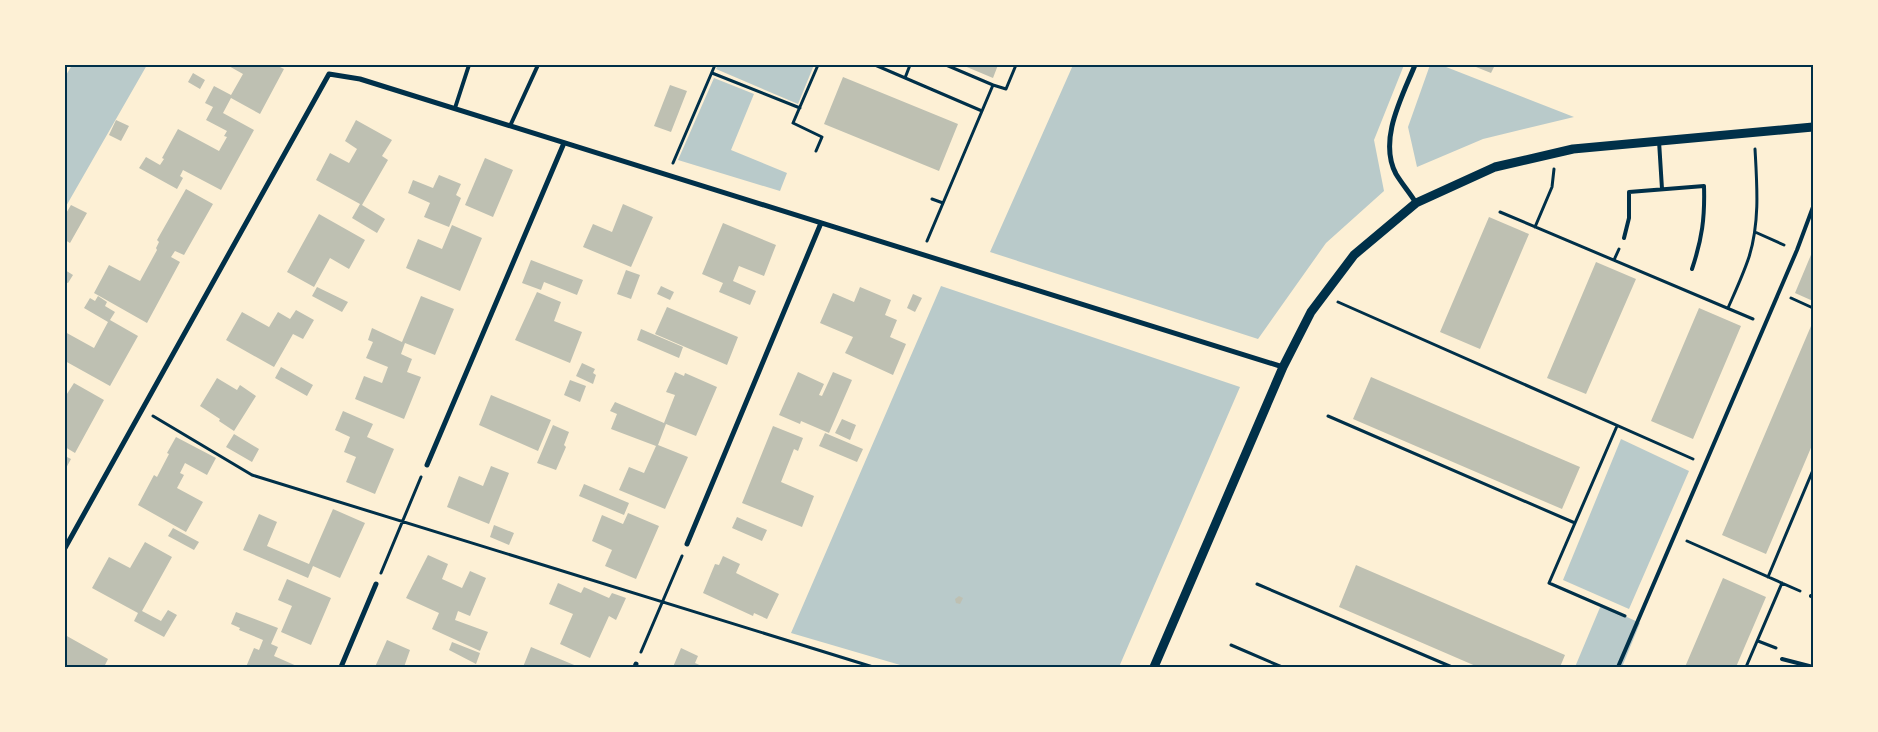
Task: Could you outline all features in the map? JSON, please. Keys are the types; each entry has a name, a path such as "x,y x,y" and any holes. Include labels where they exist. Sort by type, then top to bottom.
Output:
{"street":[{"path":"1415,65 1399,104 1388,145 1395,172 1416,203"},
{"path":"65,548 328,74 360,79 455,108 1283,367"},
{"path":"1154,667 1283,367 1311,312 1354,256 1416,203 1495,166 1573,149 1813,127"},
{"path":"426,465 564,142"},
{"path":"687,544 821,223"},
{"path":"341,667 376,584"}],"lane":[{"path":"455,108 469,65"},
{"path":"510,126 538,65"},
{"path":"1659,141 1662,189"},
{"path":"1624,238 1630,218 1629,192 1704,186 1705,212 1702,238 1692,269"},
{"path":"1618,667 1766,324 1813,207"},
{"path":"1782,659 1813,667"}],"path":[{"path":"668,175 715,65"},
{"path":"816,152 822,137 793,123 818,65"},
{"path":"875,65 982,111"},
{"path":"905,78 910,65"},
{"path":"946,65 1006,89 1016,65"},
{"path":"712,73 800,108"},
{"path":"922,254 992,85"},
{"path":"1728,308 1749,257 1754,232 1758,196 1754,132"},
{"path":"1535,227 1552,187 1555,153"},
{"path":"932,199 943,202"},
{"path":"1500,212 1766,324"},
{"path":"1754,232 1797,250"},
{"path":"1779,293 1813,308"},
{"path":"1324,294 1347,308 1705,464"},
{"path":"142,409 252,474 873,667"},
{"path":"1328,416 1575,523"},
{"path":"1617,426 1549,583 1637,621"},
{"path":"376,584 426,465"},
{"path":"1768,577 1813,470"},
{"path":"1675,535 1812,596"},
{"path":"636,666 687,544"},
{"path":"1746,667 1782,583"},
{"path":"1257,584 1452,667"},
{"path":"1231,645 1282,667"}],"shaded area":[{"path":"72,65 147,65 65,208 65,77"},
{"path":"718,65 814,65 798,104 716,69"},
{"path":"1073,65 1404,65 1374,140 1384,191 1326,243 1258,339 990,252"},
{"path":"1430,65 1441,65 1574,117 1483,139 1417,167 1408,127"},
{"path":"714,78 754,94 731,150 787,173 780,191 678,160"},
{"path":"941,286 1240,387 1119,667 907,667 791,633"},
{"path":"1621,439 1689,471 1629,609 1563,580"},
{"path":"1601,605 1640,623 1622,667 1575,667"}],"building":[{"path":"227,65 276,65 284,69 260,114 231,98 223,113 254,130 221,190 183,170 180,176 183,178 177,189 139,168 146,157 160,165 178,129 219,151 227,137 224,136 227,131 206,120 213,107 205,103 214,86 231,95 243,74"},
{"path":"962,65 998,65 993,78"},
{"path":"1471,65 1495,65 1491,73"},
{"path":"193,73 205,80 200,89 188,82"},
{"path":"843,77 958,124 939,171 824,124"},
{"path":"670,85 687,91 671,132 654,126"},
{"path":"116,120 129,126 121,141 109,135"},
{"path":"356,120 392,140 382,156 388,160 362,205 385,219 377,233 352,218 360,204 316,180 330,153 349,163 357,149 345,141"},
{"path":"485,158 513,170 493,217 465,205"},
{"path":"439,175 461,184 456,195 461,198 449,227 424,217 430,203 408,193 413,180 433,188"},
{"path":"186,189 213,204 184,255 175,251 171,257 180,262 147,323 94,293 109,265 140,281 157,250 159,242 157,240"},
{"path":"623,204 653,217 631,267 583,247 593,224 612,232"},
{"path":"71,205 87,213 70,243 65,240 65,215"},
{"path":"319,214 365,240 349,269 330,258 314,287 287,272"},
{"path":"1489,217 1529,234 1480,349 1440,332"},
{"path":"723,223 776,245 764,276 739,266 733,281 756,291 750,305 719,292 723,283 702,274"},
{"path":"452,225 482,238 460,291 406,268 418,239 442,249"},
{"path":"1813,250 1813,301 1795,293"},
{"path":"531,260 583,280 577,295 544,282 541,290 522,283"},
{"path":"1596,262 1636,279 1586,394 1547,378"},
{"path":"65,270 73,275 68,283 65,282"},
{"path":"626,270 640,275 631,299 617,294"},
{"path":"661,286 674,292 670,300 657,294"},
{"path":"317,287 348,302 342,312 312,296"},
{"path":"860,287 891,300 885,315 897,320 890,337 906,344 893,375 845,353 853,337 820,323 833,293 854,302"},
{"path":"537,292 561,302 554,321 582,332 570,363 515,340"},
{"path":"913,294 922,298 915,312 907,308"},
{"path":"98,296 107,302 105,306 115,312 110,320 138,336 110,386 65,361 65,332 94,348 108,322 84,308 90,298 95,301"},
{"path":"421,296 454,309 435,355 405,343 401,354 412,359 407,372 421,377 404,419 355,399 364,376 382,383 388,367 366,358 373,342 368,340 372,328 402,342"},
{"path":"667,307 738,337 727,365 655,334"},
{"path":"1699,308 1741,326 1693,439 1651,421"},
{"path":"296,310 314,320 303,339 293,334 274,367 226,340 242,312 269,327 278,312 290,319"},
{"path":"1811,326 1813,327 1813,443 1766,554 1722,535"},
{"path":"641,329 683,347 679,358 637,340"},
{"path":"582,363 595,369 593,373 596,375 593,384 576,376"},
{"path":"281,367 313,385 307,396 275,378"},
{"path":"675,372 684,376 685,373 717,387 696,436 666,424 658,445 688,457 665,509 619,490 629,467 644,473 656,446 611,429 617,414 610,411 615,402 664,423 675,395 666,392"},
{"path":"798,372 824,384 819,395 822,396 833,372 852,380 829,433 801,421 800,424 779,415"},
{"path":"1371,377 1580,467 1562,509 1353,419"},
{"path":"217,378 237,390 240,385 256,396 234,431 200,406"},
{"path":"570,380 586,386 580,402 564,395"},
{"path":"74,383 104,400 75,453 65,447 65,397"},
{"path":"491,395 551,420 538,451 479,425"},
{"path":"343,411 373,424 367,437 394,449 375,494 346,482 356,457 344,452 350,437 335,430"},
{"path":"842,419 856,425 850,440 835,433"},
{"path":"553,425 569,432 564,445 566,447 556,470 537,463"},
{"path":"773,426 803,438 798,451 794,449 781,482 814,496 802,527 742,503"},
{"path":"825,433 863,449 857,462 819,446"},
{"path":"234,434 259,449 252,462 226,447"},
{"path":"176,437 216,458 207,475 185,463 180,473 184,475 177,488 203,502 186,532 138,505 154,475 157,477"},
{"path":"65,456 71,459 65,470"},
{"path":"491,466 509,473 489,524 447,507 459,476 483,486"},
{"path":"584,484 629,503 624,515 579,496"},
{"path":"333,509 365,523 340,578 313,566 308,578 243,550 259,514 277,522 267,546 309,564"},
{"path":"628,513 659,526 636,579 605,566 612,550 592,541 602,515 623,524"},
{"path":"737,517 767,530 762,541 732,528"},
{"path":"494,525 514,533 509,545 490,537"},
{"path":"173,528 199,542 194,550 168,536"},
{"path":"145,542 172,557 142,611 161,621 168,610 177,615 164,637 134,621 138,613 92,588 109,557 130,568"},
{"path":"428,555 448,564 442,579 462,588 470,571 486,578 470,616 458,611 455,620 488,632 480,651 432,629 439,613 406,598"},
{"path":"723,556 740,564 736,573 779,594 767,619 754,613 753,616 703,593 715,564 719,565"},
{"path":"1356,565 1565,655 1560,667 1478,667 1339,607"},
{"path":"1723,578 1766,597 1736,667 1685,667"},
{"path":"287,579 331,598 311,645 281,632 292,606 278,600"},
{"path":"558,583 581,593 584,587 609,598 612,593 626,598 616,620 609,616 590,658 560,644 573,614 549,604"},
{"path":"959,596 963,598 960,604 956,603 955,599"},
{"path":"236,612 278,628 271,644 278,647 274,656 299,667 246,667 254,648 259,650 263,640 239,630 240,628 231,624"},
{"path":"65,635 108,659 104,667 65,667"},
{"path":"387,640 410,650 404,667 375,667"},
{"path":"452,642 480,653 476,664 449,650"},
{"path":"531,647 579,667 523,667"},
{"path":"681,648 698,656 695,663 704,667 673,667"}]}
